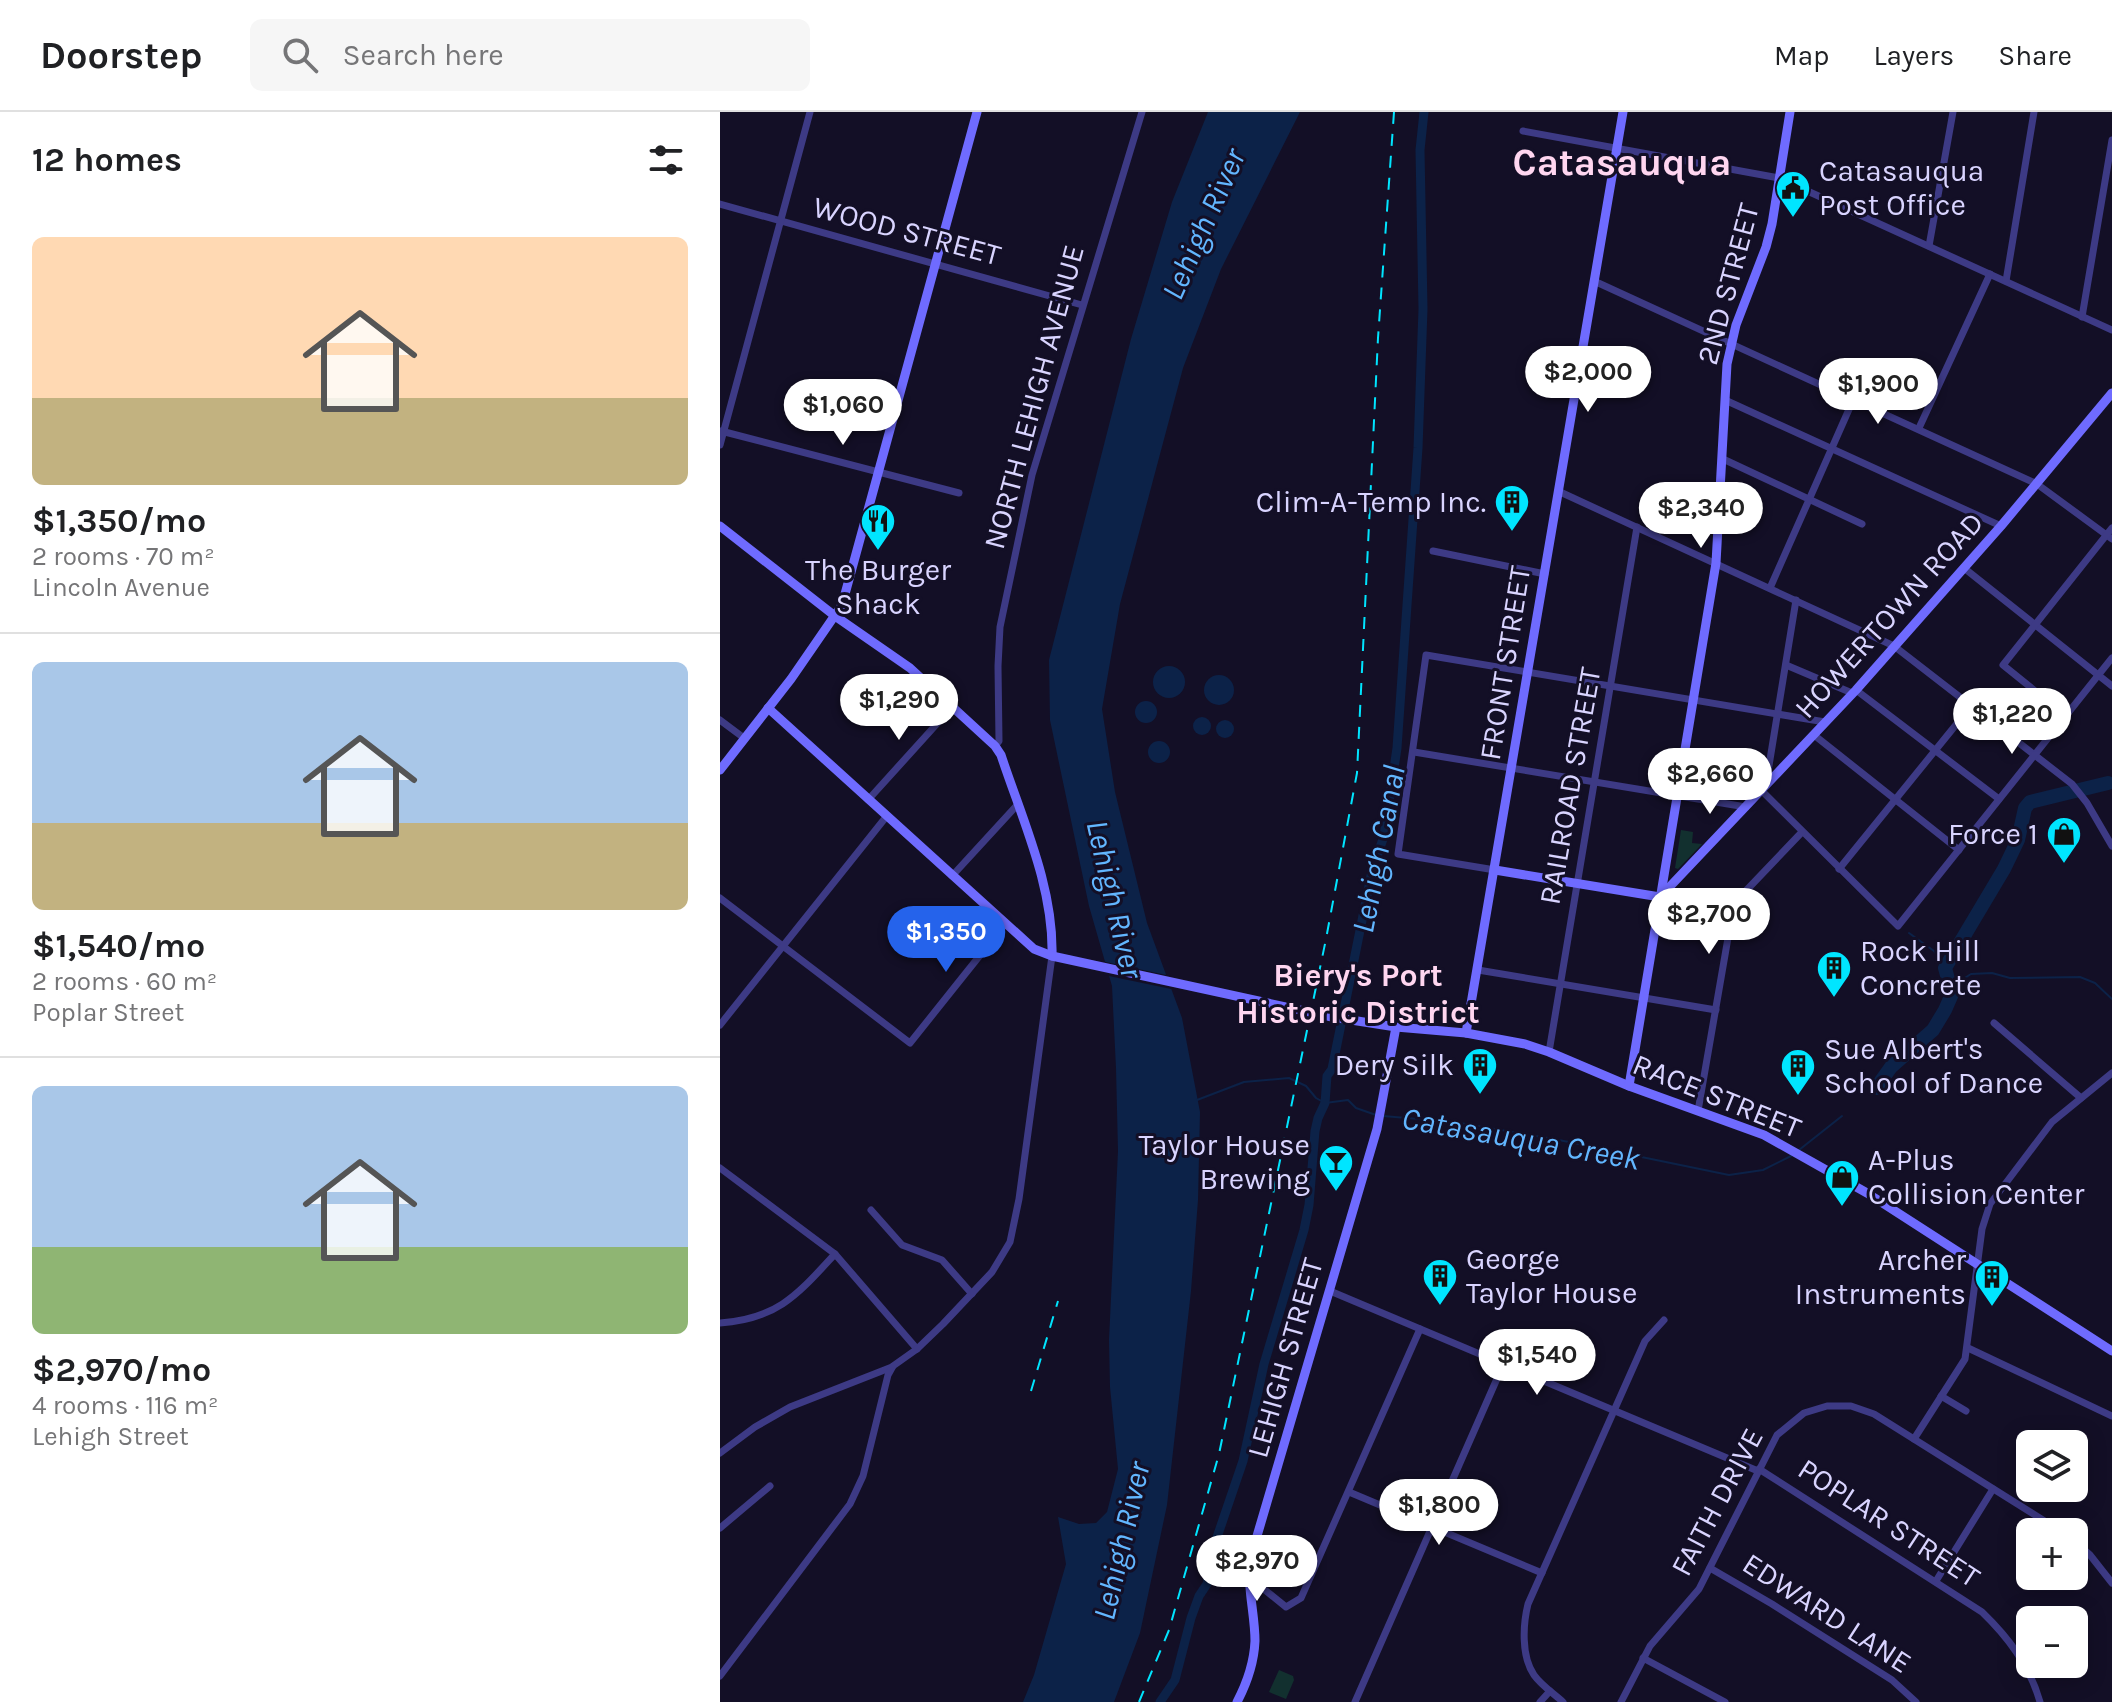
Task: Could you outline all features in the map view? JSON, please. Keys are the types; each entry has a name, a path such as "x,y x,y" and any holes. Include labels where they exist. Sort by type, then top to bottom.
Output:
{"main road":[{"path":"720,770 835,616 845,596 977,112"},
{"name":"FRONT STREET","path":"1466,1033 1623,112"},
{"name":"2ND STREET","path":"1629,1086 1716,563 1731,342 1766,247 1790,112"},
{"name":"HOWERTOWN ROAD","path":"1660,897 1854,691 2001,526 2112,393"},
{"path":"720,526 835,616 910,668 995,746 1001,755 1039,869 1050,924 1052,956"},
{"name":"RACE STREET","path":"768,708 1034,949 1052,956 1332,1017 1466,1033 1525,1044 1549,1052 1629,1086 1736,1123 1806,1158 1867,1193 2112,1351"},
{"path":"1495,870 1660,897"},
{"name":"LEHIGH STREET","path":"1237,1702 1249,1675 1255,1643 1248,1575 1252,1553 1380,1115 1396,1027"}],"street":[{"path":"720,445 810,112"},
{"name":"NORTH LEHIGH AVENUE","path":"995,746 999,741 1000,627 1032,475 1142,112"},
{"path":"1929,246 1953,112"},
{"path":"2006,281 2034,112"},
{"path":"1523,131 1779,178 2112,330"},
{"path":"2082,317 2112,140"},
{"name":"WOOD STREET","path":"720,204 1082,305"},
{"path":"1919,428 1990,274"},
{"path":"1594,281 2037,484 2110,534 2003,665 2066,716"},
{"path":"1770,588 1854,398"},
{"path":"1725,400 2001,526"},
{"path":"722,431 959,493"},
{"path":"1723,459 1862,524"},
{"path":"1558,491 1894,646 2072,784 2082,795 2112,846"},
{"name":"RAILROAD STREET","path":"1549,1052 1637,527"},
{"path":"1433,551 1545,574"},
{"path":"1964,568 2112,686"},
{"path":"1796,600 1764,788 1802,832 1898,926 2112,658"},
{"path":"1495,870 1398,854 1426,655 1825,722"},
{"path":"1786,665 1854,691 1999,799"},
{"path":"1839,869 1972,705"},
{"path":"868,800 953,706"},
{"path":"720,720 744,738"},
{"path":"1814,735 1959,850"},
{"path":"1414,752 1746,807"},
{"path":"952,876 1018,804"},
{"path":"720,1025 886,817"},
{"path":"1698,1111 1733,909 1740,897 1802,832"},
{"path":"1660,897 1733,909"},
{"path":"720,898 910,1043 1005,924"},
{"path":"720,1453 755,1427 790,1407 893,1366 917,1349 1003,1258 1014,1226 1052,956"},
{"path":"1478,970 1716,1010"},
{"path":"1994,1023 2081,1098"},
{"path":"1914,1439 1965,1359 1985,1218 1998,1191 2052,1122 2112,1073"},
{"path":"720,1168 835,1254 917,1349"},
{"path":"871,1210 902,1245 942,1260 972,1294"},
{"path":"720,1323 755,1318 778,1308 801,1291 835,1254"},
{"name":"POPLAR STREET","path":"1330,1291 1758,1470 1966,1599 1997,1627 2022,1659 2040,1702"},
{"path":"1563,1702 1530,1668 1525,1626 1528,1604 1645,1341 1664,1320"},
{"path":"1248,1575 1286,1607 1301,1598 1420,1329"},
{"path":"1968,1348 2112,1416"},
{"path":"1355,1702 1503,1365"},
{"path":"720,1676 850,1504 863,1476 883,1386 893,1366"},
{"path":"1941,1396 1966,1411"},
{"name":"FAITH DRIVE","path":"1621,1702 1658,1634 1692,1601 1771,1444 1786,1425 1804,1413 1827,1406 1862,1408 2040,1518"},
{"path":"720,1528 770,1486"},
{"path":"1936,1581 1993,1489"},
{"path":"1349,1492 1542,1573"},
{"path":"2088,1554 2112,1583"},
{"name":"EDWARD LANE","path":"1710,1568 1892,1680 1916,1702"},
{"path":"1643,1658 1725,1702"},
{"path":"1540,1702 1550,1691"}],"green space":[{"path":"1681,830 1693,832 1692,843 1702,844 1678,869 1675,868"},
{"path":"1279,1670 1293,1676 1294,1680 1286,1699 1269,1692"}],"water":[{"name":"Lehigh River","path":"1208,112 1300,112 1221,269 1183,368 1120,604 1102,709 1115,792 1147,923 1182,1018 1200,1112 1198,1200 1191,1291 1167,1505 1140,1633 1114,1702 1023,1702 1034,1675 1066,1564 1058,1517 1079,1524 1096,1523 1107,1512 1118,1469 1109,1340 1118,1151 1112,986 1089,906 1050,720 1049,660 1131,339 1172,202"},
{"path":"1169,666 1180,671 1185,682 1180,693 1169,698 1158,693 1153,682 1158,671"},
{"path":"1219,675 1230,679 1234,690 1230,701 1219,705 1208,701 1204,690 1208,679"},
{"path":"1146,701 1154,704 1157,712 1154,720 1146,723 1138,720 1135,712 1138,704"},
{"path":"1198,717 1206,717 1211,726 1209,733 1198,735 1193,730 1193,722"},
{"path":"1225,720 1234,729 1225,738 1216,729"},
{"path":"1155,741 1163,741 1170,752 1163,763 1155,763 1148,756 1148,748"}],"pier":[{"path":"1101,961 1171,976 1176,990 1104,975"}],"waterway":[{"name":"Lehigh Canal","path":"1160,1702 1175,1680 1191,1618 1207,1584 1213,1549 1243,1461 1264,1364 1304,1230 1315,1131 1325,1103 1327,1076 1332,1069 1372,871 1384,836 1397,748 1418,448 1423,309 1420,150 1424,112"},
{"name":"Catasauqua Creek","path":"1876,1088 1891,1067 1933,1030 1945,1010 1952,994 1945,968 2004,869 2018,840 2025,808 2030,802 2108,783"},
{"path":"1909,933 1934,951 1945,968"},
{"path":"1952,994 1960,981 1971,974 1992,973 2010,978 2080,977 2095,983 2112,999"},
{"name":"Catasauqua Creek","path":"1197,1100 1244,1082 1289,1078 1306,1086 1325,1103 1348,1100 1356,1108 1376,1115"},
{"name":"Catasauqua Creek","path":"1383,1116 1454,1122 1554,1139 1729,1175 1763,1170 1791,1156"},
{"name":"Catasauqua Creek","path":"1799,1150 1842,1116"}],"railway":[{"path":"1139,1702 1169,1630 1219,1454 1326,939 1357,773 1378,338 1394,112"},
{"path":"1031,1391 1058,1301"}],"place":[{"name":"Catasauqua Post Office","path":"1793,219"},
{"name":"Clim-A-Temp Inc.","path":"1512,533"},
{"name":"The Burger Shack","path":"878,552"},
{"name":"Force 1","path":"2064,865"},
{"name":"Rock Hill Concrete","path":"1834,999"},
{"name":"Dery Silk","path":"1480,1096"},
{"name":"Sue Albert's School of Dance","path":"1798,1097"},
{"name":"Taylor House Brewing","path":"1336,1193"},
{"name":"A-Plus Collision Center","path":"1842,1208"},
{"name":"George Taylor House","path":"1440,1307"},
{"name":"Archer Instruments","path":"1992,1308"}],"district":[{"name":"Catasauqua","path":"1622,162"},
{"name":"Biery's Port Historic District","path":"1358,994"}]}
